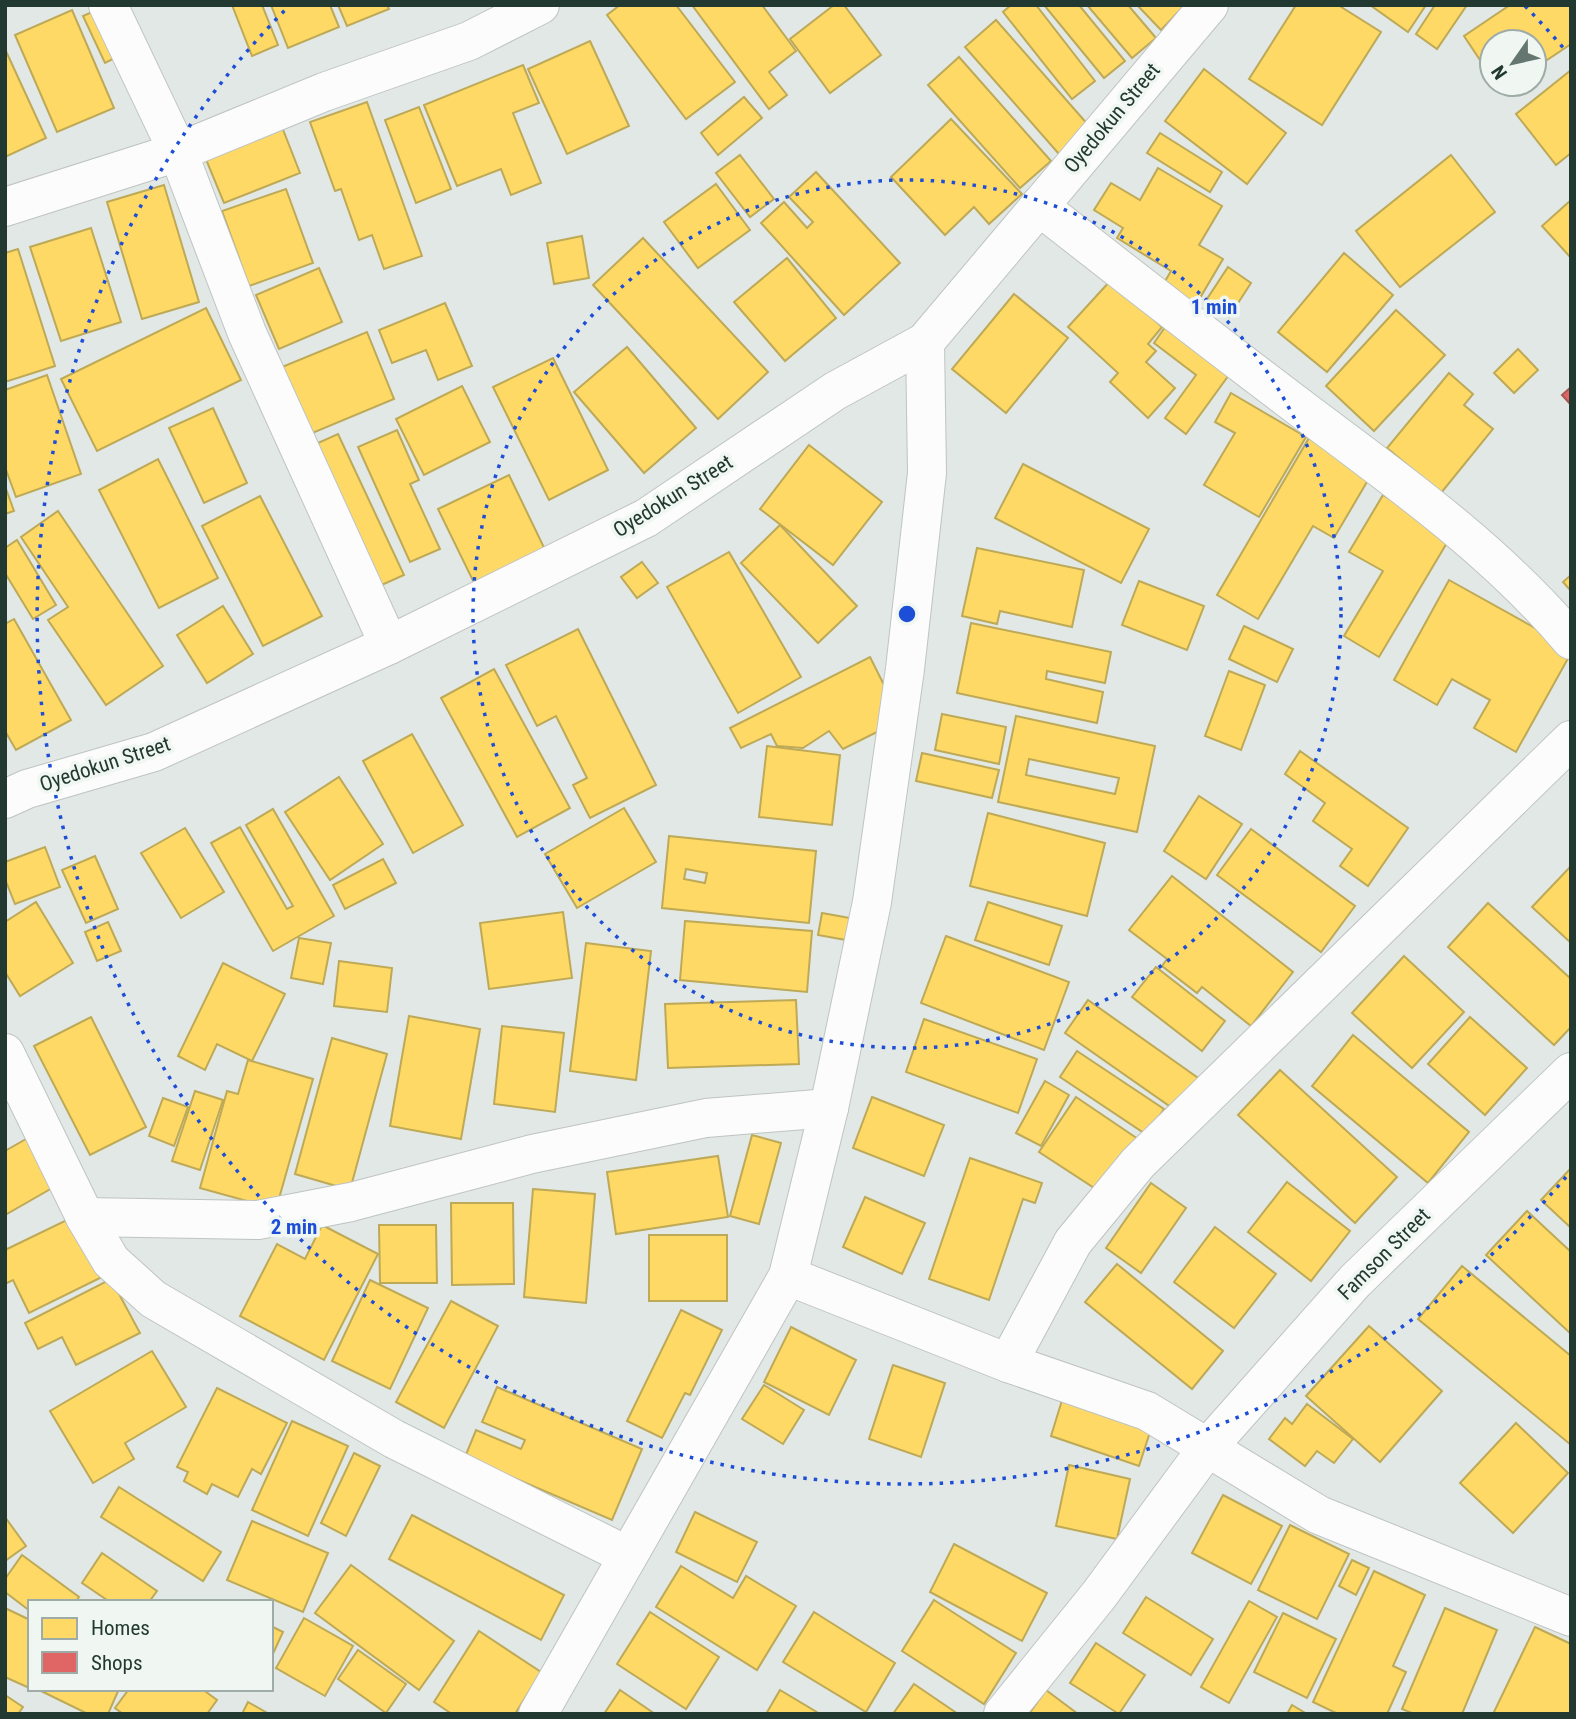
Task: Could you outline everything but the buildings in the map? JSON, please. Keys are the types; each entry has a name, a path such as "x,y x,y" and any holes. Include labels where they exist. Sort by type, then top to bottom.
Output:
{"street":[{"path":"108,5 178,152 247,333 389,645"},
{"path":"5,207 178,152 324,92 469,41 540,5"},
{"name":"Oyedokun Street","path":"5,799 27,789 154,752 389,645 646,518 835,391 925,342 1209,5"},
{"path":"1039,206 1187,323 1418,496 1538,602 1571,640"},
{"path":"538,1714 626,1555 788,1276 829,1108 872,902 905,669 927,473 925,342"},
{"path":"1009,1363 1073,1242 1138,1163 1571,740"},
{"path":"5,1053 85,1217 111,1261 153,1299 394,1439 626,1555"},
{"name":"Famson Street","path":"1003,1714 1099,1595 1208,1447 1355,1282 1571,1072"},
{"path":"85,1217 258,1220 351,1202 532,1154 706,1118 829,1108"},
{"path":"788,1276 1009,1363 1147,1411 1320,1515 1571,1617"}]}
